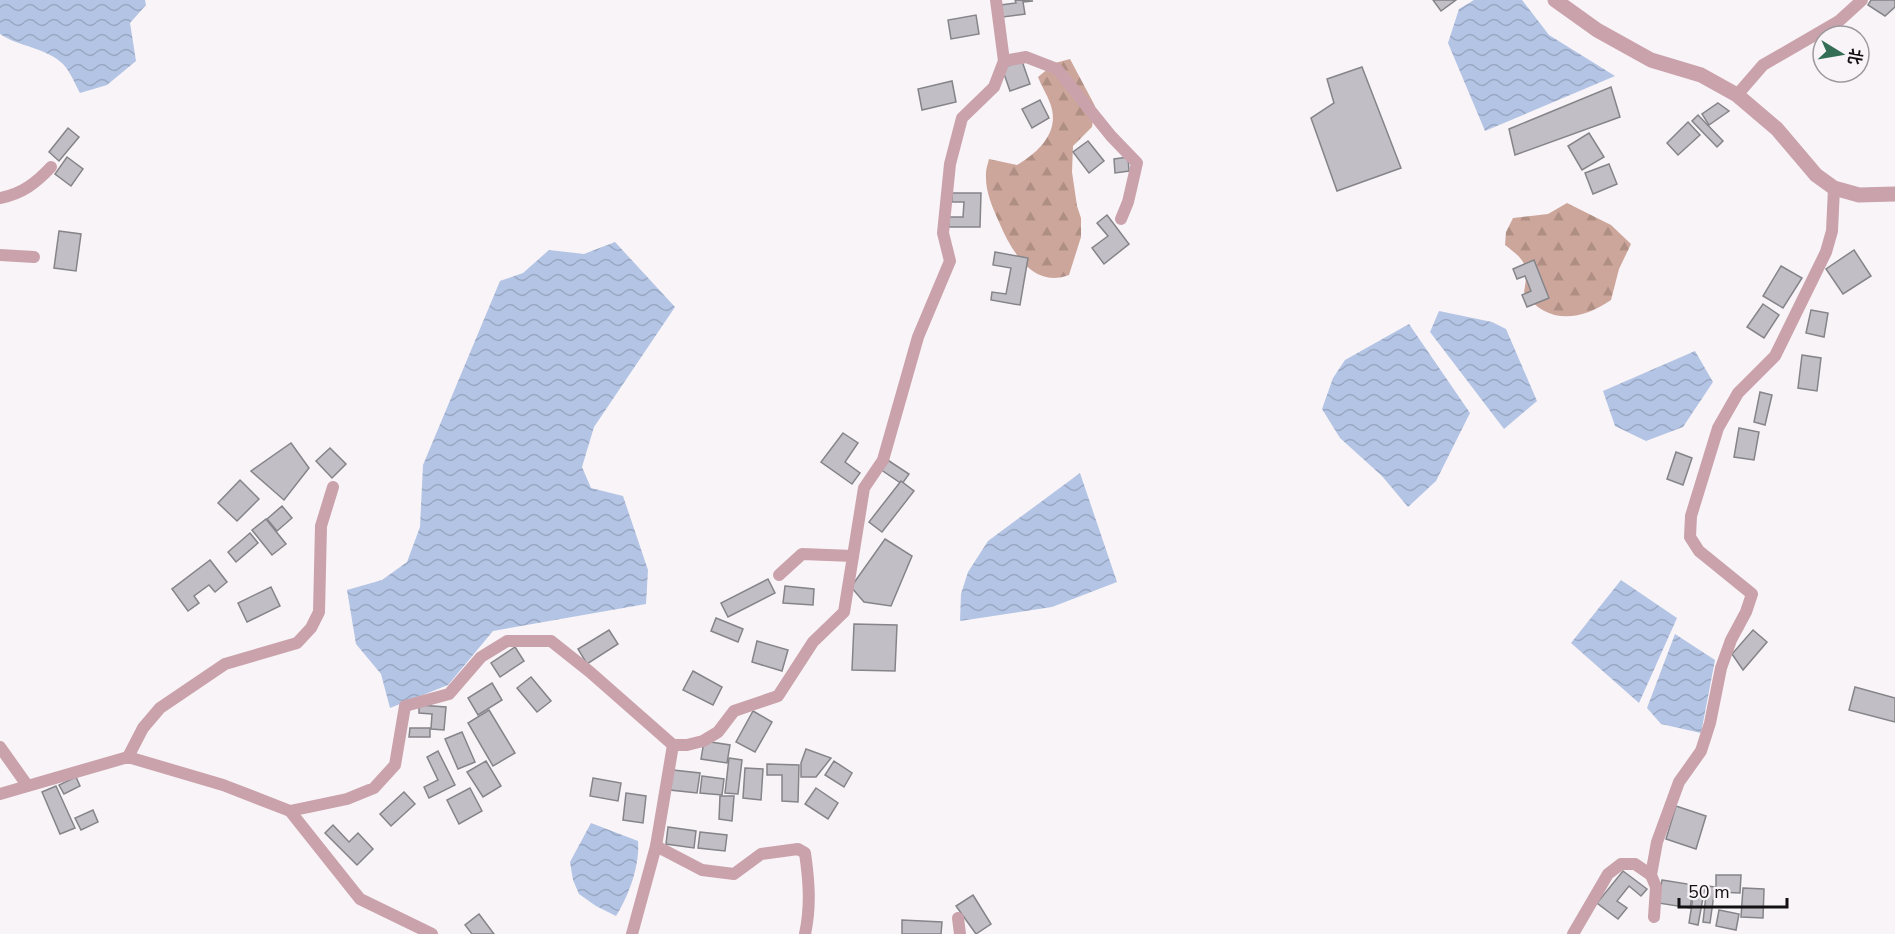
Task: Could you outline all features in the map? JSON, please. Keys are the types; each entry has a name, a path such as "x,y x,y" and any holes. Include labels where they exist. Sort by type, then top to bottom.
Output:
{"street":[{"path":"290,811 347,800 374,788 395,765 405,706 449,694 481,657 507,641 551,642 590,672 673,745 687,745 703,741 718,732 734,711 778,696 813,642 844,612 864,488 884,460 918,337 950,261 943,233 950,164 962,118 994,87 1004,61 996,0"},
{"path":"1555,0 1597,30 1651,60 1701,75 1737,95 1777,129 1816,175 1834,188 1859,195 1895,194"},
{"path":"1737,95 1763,66 1839,21 1862,0"},
{"path":"1004,61 1026,57 1057,69 1111,136 1137,163 1128,202 1121,219"},
{"path":"0,198 11,196 35,184 51,167"},
{"path":"1651,875 1658,842 1679,782 1701,751 1710,723 1721,668 1752,594 1699,551 1690,537 1691,516 1718,428 1737,393 1774,356 1826,252 1832,231 1834,188"},
{"path":"0,255 34,257"},
{"path":"128,757 143,728 160,708 225,664 297,643 311,628 318,612 321,526 333,487"},
{"path":"779,575 801,554 853,556"},
{"path":"632,934 656,846 673,745"},
{"path":"0,747 27,785"},
{"path":"0,794 128,757 223,784 290,811 360,899 432,934"},
{"path":"656,846 702,870 734,874 761,854 798,849 805,853 810,882 809,915 805,934"},
{"path":"1573,934 1608,874 1621,864 1635,864 1651,875 1656,886 1654,917"},
{"path":"958,918 960,934"}],"green space":[{"path":"1070,59 1095,106 1092,127 1073,146 1072,172 1081,218 1081,237 1069,275 1056,278 1044,277 1025,264 1010,244 988,192 986,171 989,159 1017,165 1033,154 1046,140 1053,123 1053,113 1038,77 1055,63"},
{"path":"1567,203 1611,225 1631,244 1619,269 1611,300 1588,312 1564,316 1553,315 1533,303 1524,292 1526,269 1524,264 1518,255 1505,245 1506,232 1513,218 1548,214"}],"water":[{"path":"0,0 145,0 146,5 130,23 136,61 107,85 80,93 68,70 56,58 0,34"},
{"path":"1474,0 1522,0 1549,35 1615,76 1485,131 1448,43 1459,9"},
{"path":"615,242 675,307 594,427 582,467 591,488 623,496 648,570 646,604 493,631 448,685 390,708 381,674 356,644 347,590 382,580 407,562 420,527 423,465 500,281 523,273 549,250 584,254"},
{"path":"1439,311 1492,322 1506,329 1537,401 1504,429 1430,332"},
{"path":"1409,324 1470,413 1436,481 1408,507 1382,476 1340,438 1322,409 1333,378 1345,360"},
{"path":"1695,351 1713,382 1683,427 1646,441 1615,426 1603,391"},
{"path":"1080,473 1117,582 1052,607 960,621 961,594 968,572 988,541"},
{"path":"1621,580 1677,618 1639,703 1571,643"},
{"path":"1675,634 1715,660 1701,733 1661,724 1647,708"},
{"path":"591,823 638,841 633,880 616,916 579,894 573,880 570,862"}],"building":[{"path":"1015,0 1033,1 1023,2 1025,14 1003,17 1001,5 1016,3"},
{"path":"1433,0 1456,0 1441,11"},
{"path":"1871,0 1895,0 1895,7 1885,16 1868,5"},
{"path":"976,15 979,34 951,39 948,20"},
{"path":"1022,61 1030,84 1010,91 1002,68"},
{"path":"1362,67 1401,168 1337,191 1311,118 1334,103 1327,79"},
{"path":"952,81 956,102 922,110 918,89"},
{"path":"1611,87 1620,117 1515,155 1509,129"},
{"path":"1040,100 1049,118 1032,128 1022,109"},
{"path":"1718,103 1729,111 1709,125 1702,114"},
{"path":"1698,115 1723,141 1717,147 1692,121"},
{"path":"1688,122 1700,135 1678,155 1667,143"},
{"path":"68,128 79,137 59,161 49,152"},
{"path":"1589,133 1604,157 1582,170 1568,146"},
{"path":"1088,141 1104,161 1089,173 1073,152"},
{"path":"67,157 83,169 71,186 55,174"},
{"path":"1128,157 1129,171 1115,173 1114,159"},
{"path":"1609,164 1617,184 1593,194 1585,173"},
{"path":"952,193 981,193 980,227 949,227 949,217 963,217 964,202 952,202"},
{"path":"1107,215 1129,244 1104,264 1092,248 1108,236 1097,223"},
{"path":"59,231 81,234 76,271 54,268"},
{"path":"1854,250 1871,276 1843,294 1826,269"},
{"path":"995,252 1028,258 1020,305 991,300 992,292 1006,294 1011,268 993,265"},
{"path":"1534,260 1549,298 1527,307 1522,295 1531,291 1525,276 1517,279 1513,269"},
{"path":"1781,266 1802,278 1783,308 1763,296"},
{"path":"1763,304 1779,315 1764,338 1747,327"},
{"path":"1811,310 1828,313 1824,337 1806,333"},
{"path":"1802,355 1821,358 1817,391 1798,388"},
{"path":"1760,392 1772,395 1765,425 1754,422"},
{"path":"1739,428 1759,432 1754,460 1734,457"},
{"path":"843,433 858,443 845,462 860,473 852,484 821,462"},
{"path":"291,443 309,468 284,500 251,471"},
{"path":"330,448 346,464 332,478 316,461"},
{"path":"1676,452 1692,458 1683,485 1667,479"},
{"path":"886,459 909,474 902,484 880,469"},
{"path":"240,480 259,499 237,521 218,503"},
{"path":"901,481 914,491 882,532 869,522"},
{"path":"282,506 292,518 277,531 267,519"},
{"path":"266,519 286,544 272,555 252,530"},
{"path":"250,533 258,543 236,562 228,552"},
{"path":"885,539 912,556 891,606 864,602 851,587"},
{"path":"210,560 227,582 215,592 209,585 194,596 199,603 188,611 172,589"},
{"path":"768,579 775,593 728,617 721,603"},
{"path":"785,586 814,589 813,605 783,603"},
{"path":"271,587 280,606 247,622 238,603"},
{"path":"716,618 743,629 738,642 711,631"},
{"path":"854,624 897,625 895,671 852,670"},
{"path":"609,630 618,644 587,664 578,649"},
{"path":"1753,630 1767,642 1743,670 1732,654"},
{"path":"757,641 788,650 782,671 752,662"},
{"path":"515,647 524,661 500,677 491,663"},
{"path":"693,671 722,687 713,705 683,690"},
{"path":"531,677 551,701 537,712 517,688"},
{"path":"492,683 502,700 478,715 468,698"},
{"path":"1855,687 1895,698 1895,722 1849,710"},
{"path":"419,705 446,707 444,730 431,729 432,714 419,713"},
{"path":"489,710 515,753 493,766 468,723"},
{"path":"753,711 772,722 755,752 736,742"},
{"path":"410,728 430,728 430,737 409,737"},
{"path":"462,732 475,762 458,769 445,739"},
{"path":"704,741 730,745 727,763 701,759"},
{"path":"806,749 831,758 816,777 801,777 801,763"},
{"path":"438,751 455,785 429,798 424,787 438,780 427,757"},
{"path":"729,758 742,760 738,794 725,793"},
{"path":"486,761 501,786 483,797 467,772"},
{"path":"834,761 852,773 844,787 825,775"},
{"path":"767,764 799,765 798,802 782,801 782,775 767,775"},
{"path":"745,768 763,769 761,800 743,798"},
{"path":"673,770 700,773 697,793 670,790"},
{"path":"702,776 724,779 722,795 700,793"},
{"path":"76,777 80,786 64,794 59,785"},
{"path":"593,778 621,783 618,801 590,796"},
{"path":"56,786 75,828 60,834 42,792"},
{"path":"470,788 482,811 459,824 447,800"},
{"path":"816,788 838,803 828,819 805,804"},
{"path":"404,792 415,804 391,826 380,814"},
{"path":"626,793 646,796 643,823 623,820"},
{"path":"720,796 734,796 732,821 719,819"},
{"path":"1676,806 1706,816 1696,849 1666,839"},
{"path":"93,810 98,822 81,830 75,818"},
{"path":"333,825 349,842 358,833 373,849 357,865 325,833"},
{"path":"668,827 696,831 694,848 666,844"},
{"path":"700,832 727,835 725,851 698,848"},
{"path":"1623,871 1647,889 1641,896 1629,886 1617,901 1627,908 1618,919 1597,903"},
{"path":"1716,875 1741,875 1740,893 1716,892"},
{"path":"1662,880 1694,885 1690,908 1658,903"},
{"path":"1695,885 1705,887 1698,925 1689,923"},
{"path":"1707,886 1715,887 1710,923 1703,922"},
{"path":"1743,888 1764,889 1763,918 1741,917"},
{"path":"973,895 991,924 976,934 956,906"},
{"path":"1719,910 1739,914 1736,930 1716,926"},
{"path":"479,914 494,934 472,934 465,925"},
{"path":"902,920 942,922 941,934 902,934"}]}
